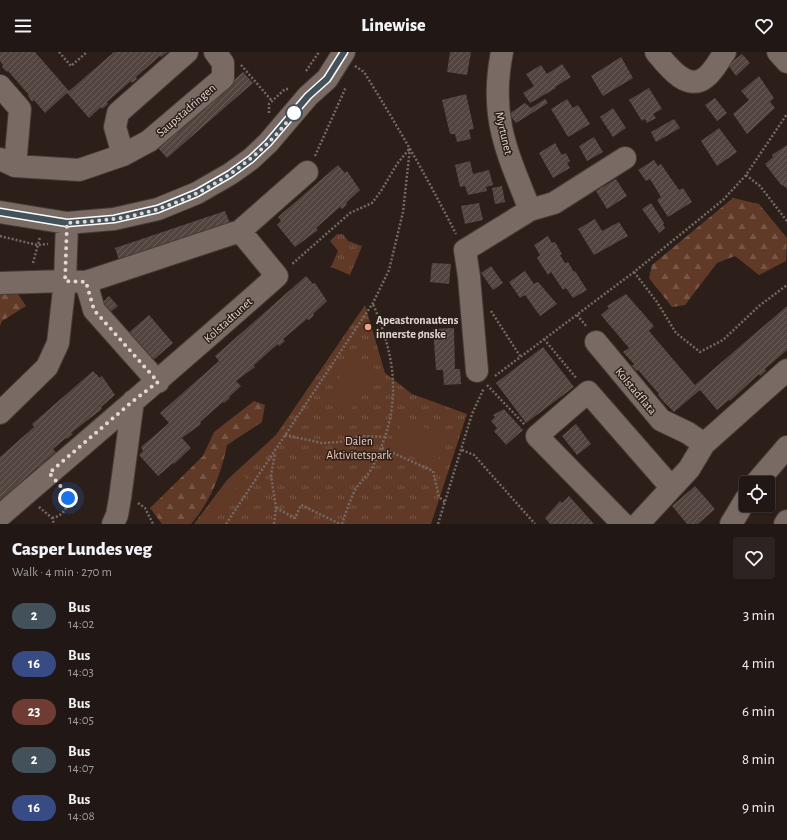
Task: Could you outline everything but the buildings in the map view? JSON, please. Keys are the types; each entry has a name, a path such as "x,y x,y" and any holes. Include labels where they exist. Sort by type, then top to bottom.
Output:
{"street":[{"path":"123,155 115,127 118,113 187,52"},
{"name":"Myrtunet","path":"502,52 497,92 500,124 508,155 530,210"},
{"path":"656,52 677,75 690,81 695,81 706,77 725,52"},
{"path":"778,52 787,62"},
{"name":"Saupstadringen","path":"8,163 79,170 123,155 150,141 223,78 219,57"},
{"path":"0,212 67,223 121,218 158,209 197,193 230,174 251,159 285,125 301,92 317,72 347,60"},
{"path":"0,86 20,109 8,163"},
{"path":"482,377 465,250 530,210 554,203 625,158"},
{"path":"0,283 65,281 86,282 240,231 307,172"},
{"path":"0,413 47,367 58,343 65,281 67,223"},
{"path":"240,231 277,276"},
{"name":"Kolstadtunet","path":"0,516 133,401 158,382 277,276"},
{"path":"86,282 94,310 158,382"},
{"name":"Kolstadflata","path":"596,342 661,420 688,433 704,444"},
{"path":"638,524 689,469 704,444 787,370"},
{"path":"623,524 537,436 588,392 671,487"},
{"path":"113,524 117,515 120,498 133,401"},
{"path":"762,476 787,447"},
{"path":"731,524 739,511"}],"path":[{"path":"59,52 71,66 87,52"},
{"path":"304,74 319,52"},
{"path":"219,57 240,64 272,101"},
{"path":"347,60 364,72 427,176 465,250"},
{"path":"307,172 349,81"},
{"path":"269,119 269,104 285,89 301,92"},
{"path":"482,377 520,356 544,339 634,272 722,200 746,175 787,114"},
{"path":"277,276 350,213 372,203 397,164 410,148"},
{"path":"226,524 276,451 373,303 389,270 403,212 410,148"},
{"path":"746,175 760,186 787,221"},
{"path":"0,236 37,245 45,220"},
{"path":"634,272 657,302 676,333 700,352 723,340 759,306 787,285"},
{"path":"276,508 295,518 301,505 341,524 355,490 371,470 382,448 392,404 392,363 388,345 373,303"},
{"path":"490,310 520,356"},
{"path":"544,339 588,392"},
{"path":"482,377 537,436"},
{"path":"438,524 472,414 480,393 482,377"},
{"path":"285,436 322,443 340,442 360,436 385,437"},
{"path":"382,448 433,471 439,497 445,502"},
{"path":"462,450 474,455 535,524"},
{"path":"274,524 276,508 271,475 276,451"},
{"path":"49,473 64,490 68,498 68,505 64,512 58,517 52,518"},
{"path":"120,498 134,500 145,508 153,524"}],"green space":[{"path":"733,198 759,204 787,238 786,261 759,275 735,256 717,263 685,305 672,307 649,278 652,265"},
{"path":"337,234 343,234 348,241 362,246 350,275 331,267 338,251 330,241"},
{"path":"16,291 26,306 2,321 0,326 0,295"},
{"name":"Dalen Aktivitetspark","path":"365,305 385,373 412,394 467,414 431,524 194,524 227,480 276,435"},
{"path":"354,355 377,370 350,411 328,397"},
{"path":"254,401 265,405 262,422 227,445 222,466 210,497 198,515 191,524 162,524 150,508 203,456 214,432"},
{"path":"404,418 448,438 435,467 391,447"},
{"path":"240,472 246,478 223,499 205,524 196,524 228,482"}],"bus line":[{"name":"2","path":"0,212 67,223 114,219 158,209 197,193 230,174 251,159 268,143 285,125 308,96 327,79 344,52"}],"place":[{"name":"Apeastronautens innerste ønske","path":"368,327"}],"route":[{"path":"68,498 64,490 49,473 133,401 158,382 94,310 86,282 65,281 67,223 114,219 158,209 197,193 230,174 251,159 285,125 294,113"}]}
